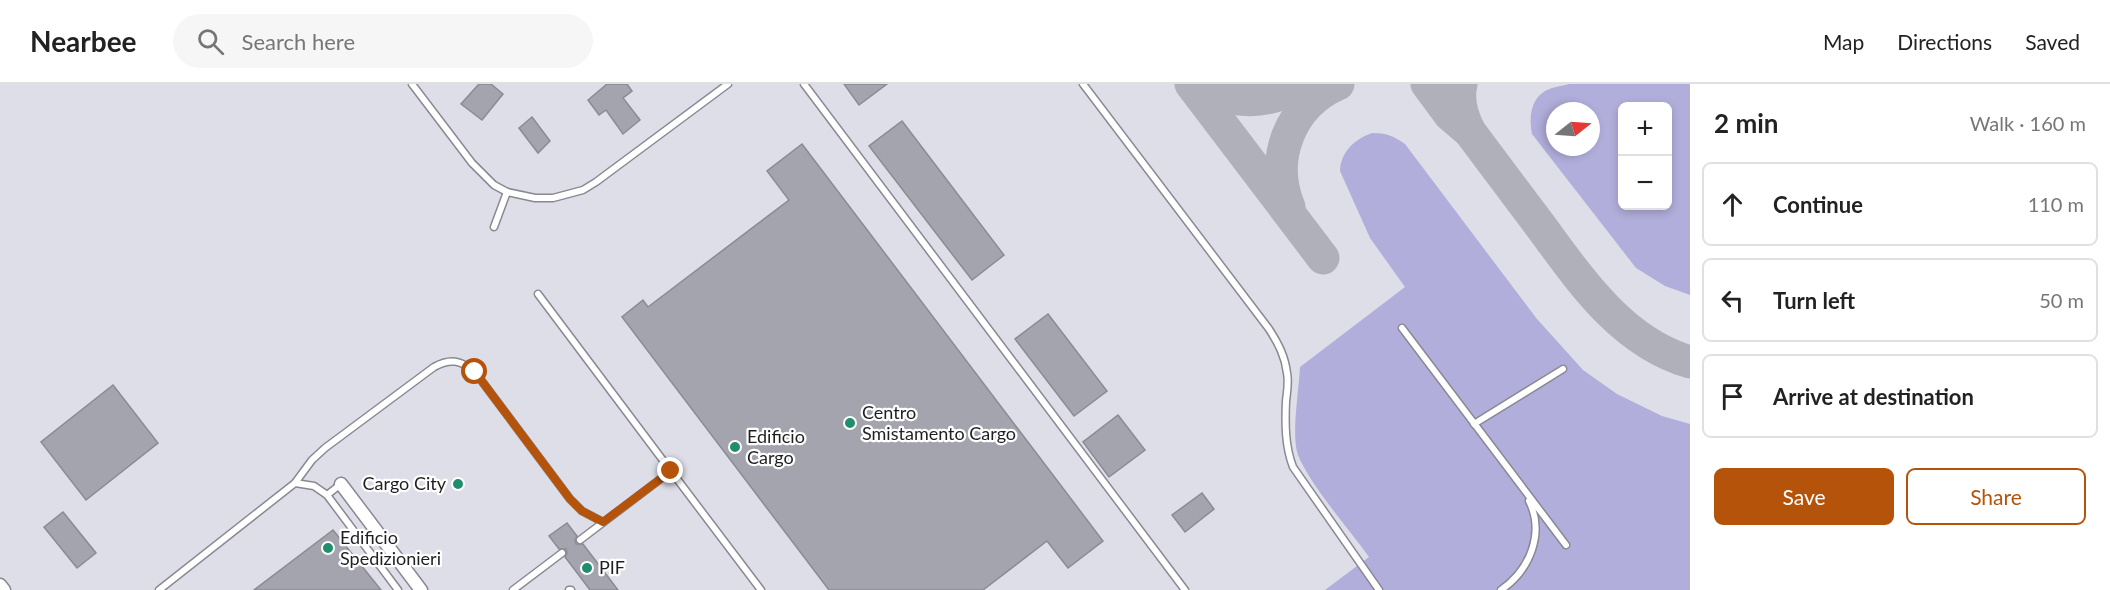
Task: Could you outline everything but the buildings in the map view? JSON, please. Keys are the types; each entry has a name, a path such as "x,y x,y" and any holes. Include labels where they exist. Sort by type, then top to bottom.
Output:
{"street":[{"path":"341,484 421,590"},
{"path":"0,585 4,590"}],"lane":[{"path":"412,84 472,163 494,185 507,192 535,198 553,198 583,190 728,84"},
{"path":"804,84 1185,590"},
{"path":"1083,84 1278,344 1284,356 1288,375 1286,436 1293,467 1379,590"},
{"path":"494,227 507,192"},
{"path":"538,294 761,590"},
{"path":"1402,328 1566,545"},
{"path":"159,590 295,483 312,460 325,448 434,367 448,360 455,360 470,368 480,378 576,506 603,522"},
{"path":"1474,424 1563,369"},
{"path":"580,540 671,471"},
{"path":"295,483 314,486 327,495 398,590"},
{"path":"327,495 341,484"},
{"path":"1501,590 1520,573 1535,544 1533,510 1520,484"},
{"path":"513,590 562,553"}],"shaded area":[{"path":"1569,84 1690,84 1690,295 1665,286 1636,268 1549,156 1600,156 1600,102 1546,102 1546,152 1532,134 1531,116 1536,99 1548,90"},
{"path":"1372,133 1390,135 1405,144 1537,319 1583,370 1617,394 1662,416 1690,424 1690,590 1325,590 1369,557 1320,493 1298,455 1295,424 1300,367 1405,287 1370,238 1340,171 1343,157 1350,147"}],"taxiway":[{"path":"1191,84 1323,258"},
{"path":"1198,84 1224,96 1250,100 1277,96 1303,84"},
{"path":"1289,207 1283,189 1281,170 1288,135 1296,119 1307,105 1321,93 1338,84"},
{"path":"1427,84 1450,115 1470,132 1572,268 1605,307 1644,340 1666,353 1690,362"},
{"path":"1461,84 1461,109 1470,132"}],"place":[{"name":"Centro Smistamento Cargo","path":"850,423"},
{"name":"Edificio Cargo","path":"735,447"},
{"name":"Cargo City","path":"458,484"},
{"name":"Edificio Spedizionieri","path":"328,548"},
{"name":"PIF","path":"587,568"}],"route":[{"path":"475,372 570,499 589,515 603,522 671,471"}]}
